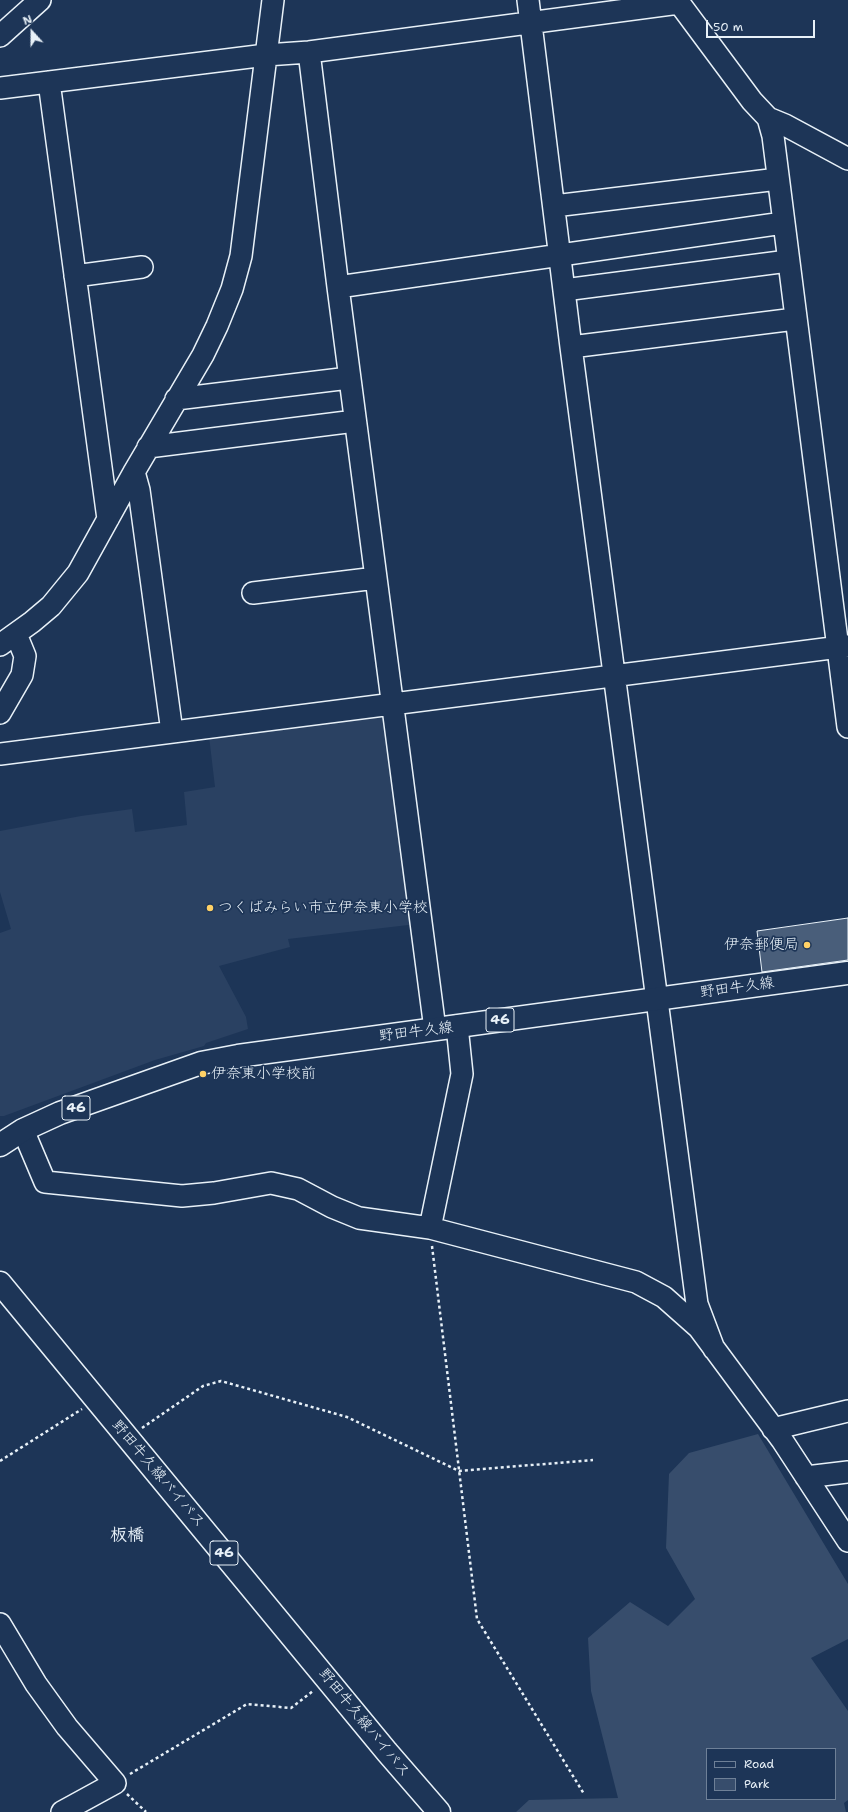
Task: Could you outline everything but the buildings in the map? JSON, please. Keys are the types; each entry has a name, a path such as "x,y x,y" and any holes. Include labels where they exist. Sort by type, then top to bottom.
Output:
{"main road":[{"name":"野田牛久線","path":"0,1145 23,1130 60,1113 201,1063 238,1056 848,973"},
{"name":"野田牛久線バイパス","path":"0,1283 387,1752 439,1812"}],"street":[{"path":"0,36 40,0"},
{"path":"0,713 22,675 25,656 8,640 51,606 78,573 148,447 203,355 217,326 232,288 241,256 273,0"},
{"path":"528,0 571,347 697,1304 714,1349"},
{"path":"0,88 266,55 309,52 678,1 752,101 768,118 785,125 848,158"},
{"path":"309,52 349,378 435,1029"},
{"path":"49,82 108,519"},
{"path":"768,118 773,136 795,319 843,647 848,727"},
{"path":"554,206 778,179"},
{"path":"338,287 783,223"},
{"path":"564,290 788,261"},
{"path":"75,276 142,267"},
{"path":"571,347 795,319"},
{"path":"176,399 349,378"},
{"path":"148,447 355,421"},
{"path":"134,472 139,490 172,732"},
{"path":"253,593 376,578"},
{"path":"0,754 843,647"},
{"path":"430,1228 462,1074 457,1026"},
{"path":"23,1130 44,1182 182,1196 214,1193 271,1183 298,1189 332,1207 359,1218 430,1228 636,1282 664,1297 699,1328 773,1429 848,1541"},
{"path":"773,1429 848,1411"},
{"path":"806,1477 848,1472"},
{"path":"0,1624 36,1684 67,1727 115,1783 62,1812"}],"path":[{"path":"430,1228 477,1619 584,1794"},
{"path":"128,1438 203,1386 221,1381 348,1417 459,1471 593,1460"},
{"path":"0,1461 97,1400"},
{"path":"146,1812 115,1783 247,1704 291,1708 328,1679"}],"shaded area":[{"name":"つくばみらい市立伊奈東小学校","path":"389,714 417,924 288,939 290,947 219,966 246,1017 248,1029 206,1043 204,1046 155,1060 4,1116 0,1116 0,933 11,929 0,892 0,831 81,816 132,809 135,832 187,825 184,792 215,787 209,736"}],"green space":[{"path":"758,1434 848,1584 848,1639 811,1658 848,1711 848,1800 844,1803 846,1812 516,1812 529,1800 618,1798 591,1691 588,1638 630,1602 668,1626 695,1599 666,1548 669,1474 689,1453"}],"place":[{"name":"つくばみらい市立伊奈東小学校","path":"210,908"},
{"name":"伊奈郵便局","path":"807,945"},
{"name":"伊奈東小学校前","path":"203,1074"}],"district":[{"name":"板橋","path":"127,1536"}]}
